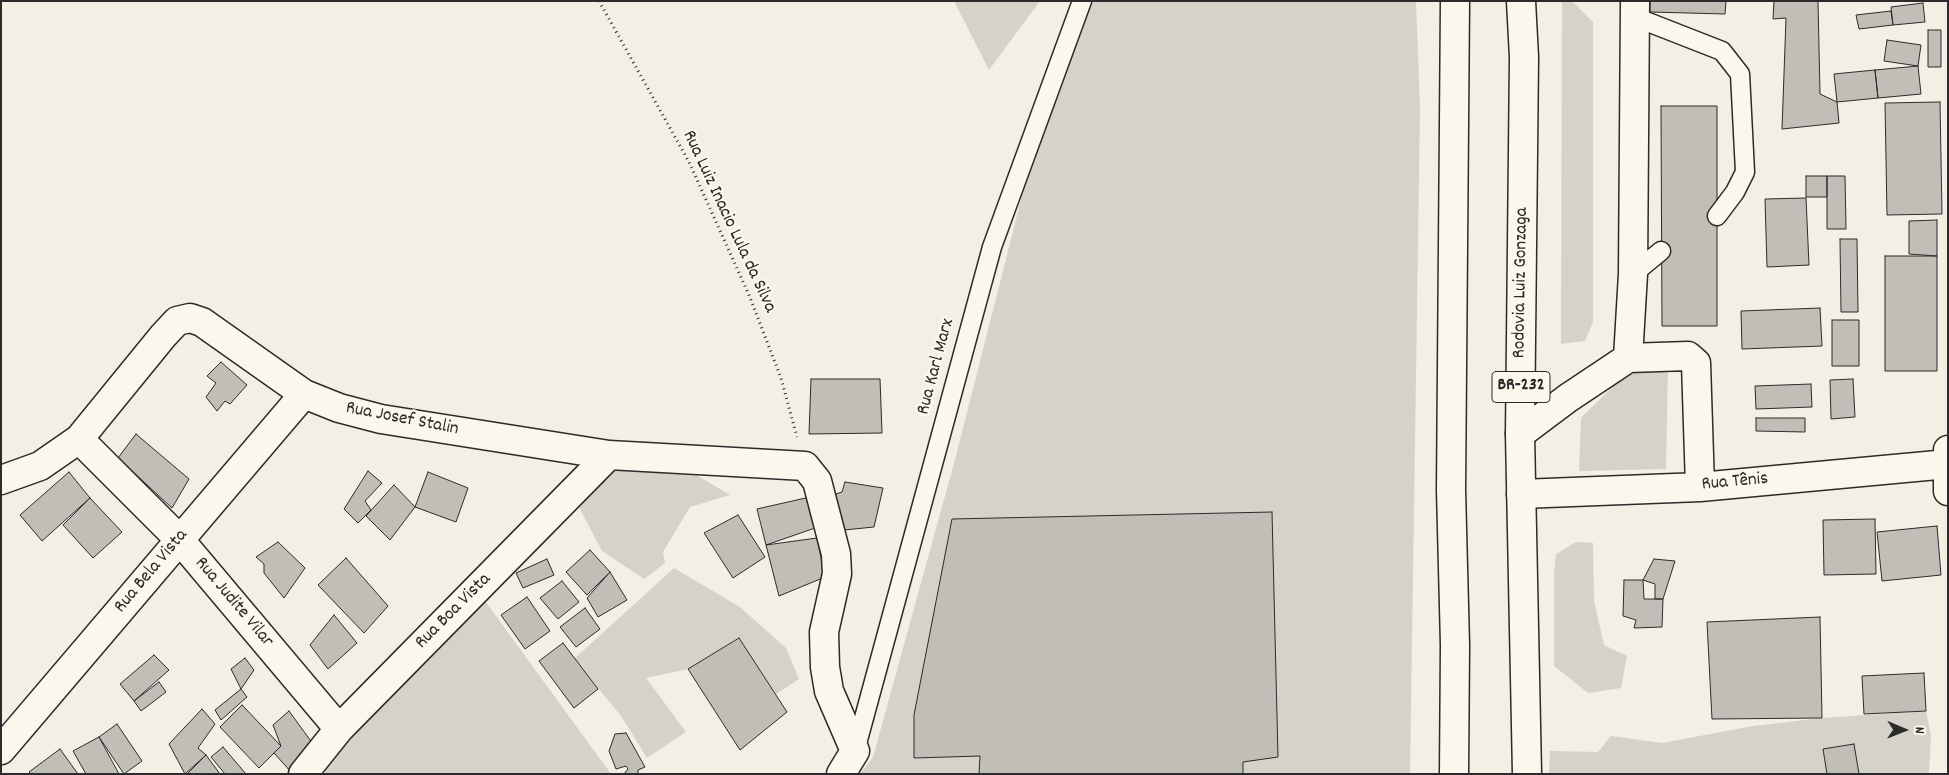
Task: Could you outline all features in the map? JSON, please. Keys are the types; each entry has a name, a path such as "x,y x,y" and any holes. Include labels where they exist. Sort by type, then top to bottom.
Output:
{"main road":[{"path":"1454,774 1455,645 1451,490 1455,1"},
{"name":"Rodovia Luiz Gonzaga","path":"1521,1 1524,58 1520,434 1527,774"},
{"path":"1628,358 1633,274 1630,7"},
{"name":"Rua Josef Stalin","path":"1,480 40,466 79,439 163,336 177,321 190,318 202,322 304,394 339,408 381,419 609,455 804,466"},
{"path":"1520,434 1568,398 1628,358 1681,355 1693,359 1696,363 1700,487"},
{"name":"Rua Bela Vista","path":"1,750 304,394"},
{"name":"Rua Judite Vilar","path":"79,439 179,539 339,729"},
{"path":"1948,450 1948,491"},
{"name":"Rua Boa Vista","path":"303,774 339,729 609,455"},
{"name":"Rua Tênis","path":"1521,494 1700,487 1947,464"},
{"path":"804,466 817,481 836,554 837,574 824,632 825,667 830,691 855,751 841,774"}],"lane":[{"name":"Rua Karl Marx","path":"855,751 992,247 1082,1"},
{"path":"1630,7 1722,51 1740,74 1745,172 1735,192 1717,216"},
{"path":"1633,274 1662,251"}],"path":[{"name":"Rua Luiz Inacio Lula da Silva","path":"599,1 689,162 745,286 780,378 804,466"}],"shaded area":[{"path":"954,1 1040,1 989,70"},
{"path":"1079,1 1416,1 1420,108 1410,774 860,774 873,757 956,456 1047,97"},
{"path":"1562,1 1572,1 1593,22 1593,322 1585,341 1561,344"},
{"path":"1668,362 1666,469 1579,471 1581,418 1636,363"},
{"path":"614,463 676,467 698,476 730,495 690,507 663,552 665,563 644,579 602,551 580,509 578,496"},
{"path":"1576,542 1593,543 1594,601 1604,645 1627,656 1621,688 1588,693 1554,666 1554,573 1556,554"},
{"path":"674,568 740,607 786,648 799,679 776,694 738,638 688,669 646,678 686,732 647,758 621,716 574,659"},
{"path":"485,601 611,774 327,774 321,766"},
{"path":"1926,711 1931,735 1929,774 1549,774 1550,751 1598,752 1611,736 1662,743 1753,726 1822,718"}],"building":[{"path":"1650,1 1726,1 1725,14 1650,12"},
{"path":"1774,1 1818,1 1820,94 1837,102 1839,123 1782,129 1786,18 1773,19"},
{"path":"1923,3 1925,22 1893,25 1891,7"},
{"path":"1891,11 1893,25 1859,29 1856,15"},
{"path":"1928,30 1941,30 1941,67 1928,67"},
{"path":"1887,40 1921,45 1918,66 1884,61"},
{"path":"1918,66 1921,94 1878,98 1875,70"},
{"path":"1875,70 1878,98 1837,102 1834,74"},
{"path":"1940,102 1942,214 1887,215 1885,103"},
{"path":"1661,106 1717,106 1717,326 1662,326"},
{"path":"1806,176 1827,176 1827,197 1806,197"},
{"path":"1827,176 1845,176 1846,229 1827,229"},
{"path":"1806,198 1809,265 1767,267 1765,199"},
{"path":"1937,220 1937,256 1909,254 1909,221"},
{"path":"1840,239 1857,239 1858,312 1841,312"},
{"path":"1885,256 1937,256 1937,371 1885,371"},
{"path":"1820,308 1822,346 1742,349 1741,311"},
{"path":"1832,320 1859,320 1859,366 1832,366"},
{"path":"221,362 247,385 230,404 225,401 217,411 206,397 216,383 207,376"},
{"path":"811,379 880,379 882,433 809,434"},
{"path":"1853,379 1855,417 1831,419 1830,380"},
{"path":"1811,384 1812,407 1756,409 1755,386"},
{"path":"1756,418 1805,418 1805,432 1756,431"},
{"path":"136,434 189,479 172,508 118,458"},
{"path":"368,471 382,483 365,501 371,510 358,523 344,509"},
{"path":"69,472 90,498 42,541 20,515"},
{"path":"428,472 468,488 456,522 415,507"},
{"path":"845,482 883,488 874,527 844,530 833,495 842,492"},
{"path":"394,485 415,507 390,540 366,516"},
{"path":"810,497 818,527 766,545 757,509"},
{"path":"90,498 122,532 93,558 63,525"},
{"path":"1272,512 1278,757 1243,762 1243,774 979,774 980,756 914,758 914,715 952,519"},
{"path":"738,515 765,557 733,578 704,533"},
{"path":"1875,519 1876,574 1824,575 1823,520"},
{"path":"1937,526 1941,575 1882,581 1877,532"},
{"path":"817,538 825,577 779,596 766,545"},
{"path":"278,542 305,568 284,598 264,573 264,564 256,557"},
{"path":"590,550 610,572 587,595 566,572"},
{"path":"346,558 388,606 364,633 318,585"},
{"path":"547,559 554,575 523,588 516,573"},
{"path":"1654,559 1675,561 1663,599 1655,599 1655,584 1643,580"},
{"path":"610,572 627,600 598,617 587,598"},
{"path":"1624,580 1643,580 1644,599 1663,599 1662,627 1634,628 1636,620 1623,616"},
{"path":"562,581 579,602 558,619 540,598"},
{"path":"527,597 550,631 525,649 501,615"},
{"path":"585,608 600,629 576,647 560,627"},
{"path":"334,615 357,643 328,669 310,645"},
{"path":"1820,617 1822,718 1712,719 1707,622"},
{"path":"739,638 787,712 740,750 688,669"},
{"path":"563,643 598,689 574,708 539,661"},
{"path":"154,655 169,670 134,701 120,684"},
{"path":"245,658 254,670 241,689 231,669"},
{"path":"1924,673 1926,711 1864,714 1862,676"},
{"path":"159,682 166,692 141,711 134,701"},
{"path":"241,689 247,697 221,720 215,710"},
{"path":"242,705 281,746 259,768 220,727"},
{"path":"202,709 215,724 198,748 206,755 185,774 169,744"},
{"path":"289,711 313,744 291,772 274,753 281,746 273,725"},
{"path":"117,724 142,761 124,774 99,737"},
{"path":"626,733 645,767 638,770 638,774 624,774 628,769 626,766 616,769 609,751 615,734"},
{"path":"99,737 119,774 86,774 73,751"},
{"path":"1854,744 1859,774 1827,774 1823,749"},
{"path":"223,747 246,774 225,774 211,757"},
{"path":"60,749 78,774 31,774 29,772"},
{"path":"206,755 220,774 187,774"}]}
